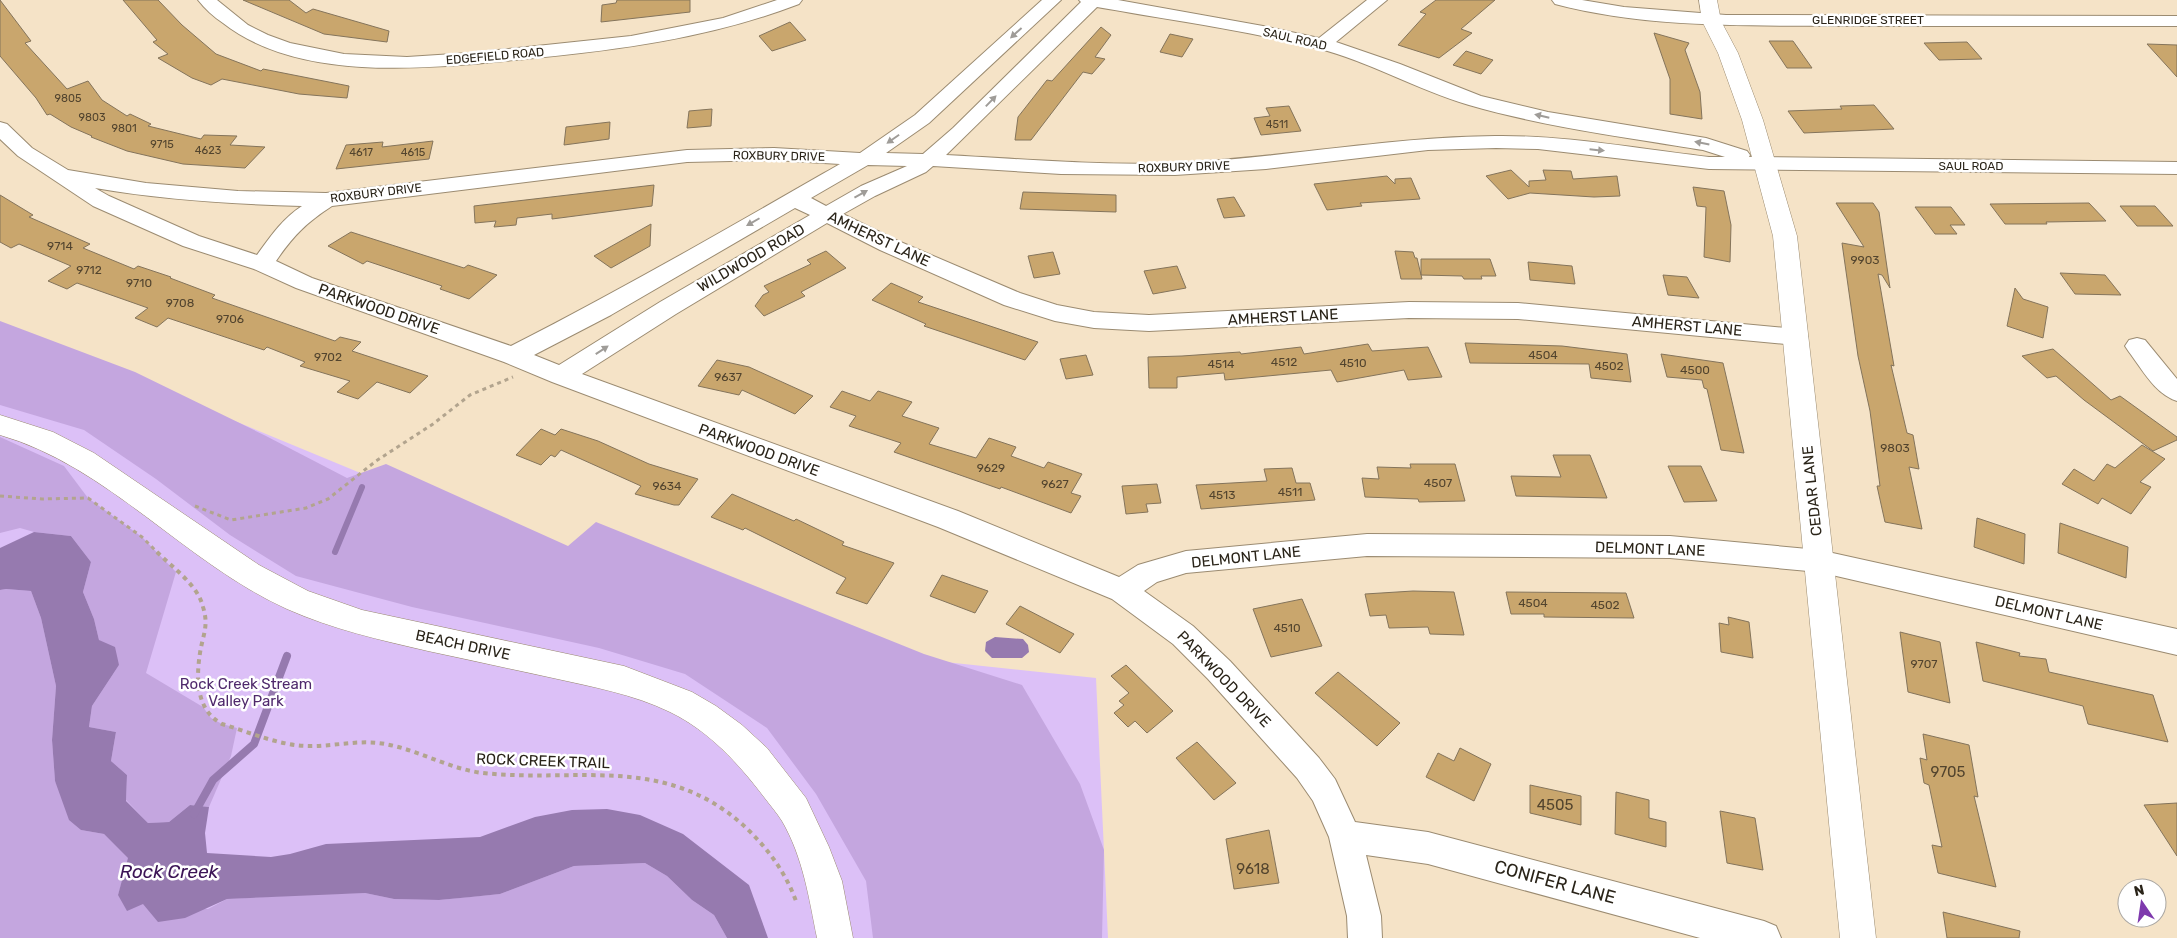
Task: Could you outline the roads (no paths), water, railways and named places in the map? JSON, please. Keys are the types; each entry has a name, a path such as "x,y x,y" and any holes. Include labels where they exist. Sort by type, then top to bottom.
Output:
{"street":[{"name":"EDGEFIELD ROAD","path":"207,0 227,20 253,35 284,47 343,60 410,62 461,60 613,44 686,33 762,13 793,0"},
{"name":"WILDWOOD ROAD","path":"514,366 603,309 864,159 922,119 1052,0"},
{"name":"WILDWOOD ROAD","path":"561,376 668,308 826,215 868,191 920,168 960,132 1092,0"},
{"name":"SAUL ROAD","path":"1092,0 1263,31 1323,44 1393,68 1474,100 1548,118 1706,144 1765,163"},
{"path":"1323,44 1378,0"},
{"name":"GLENRIDGE STREET","path":"1561,0 1624,12 2177,21"},
{"name":"CEDAR LANE","path":"1719,0 1714,13 1765,163 1785,236 1858,938"},
{"path":"1494,105 1496,142"},
{"name":"PARKWOOD DRIVE","path":"0,128 25,152 101,201 191,241 262,264 304,283 514,366 561,376 948,520 1122,591 1183,634 1308,768 1324,790 1345,836 1364,916 1365,938"},
{"name":"ROXBURY DRIVE","path":"64,176 146,190 238,198 326,200 687,156 774,154 864,159 930,160 1060,168 1175,169 1266,163 1428,144 1496,142"},
{"name":"SAUL ROAD","path":"1496,142 1538,143 1709,163 2177,168"},
{"name":"AMHERST LANE","path":"794,198 888,245 1012,299 1055,313 1094,320 1149,323 1409,310 1518,311 1796,337"},
{"path":"262,264 282,236 300,217 326,200"},
{"path":"2137,346 2167,384 2177,392"},
{"name":"BEACH DRIVE","path":"0,425 35,436 61,447 84,460 249,574 298,600 362,623 624,680 682,702 705,716 730,735 755,759 794,809 812,847 824,881 835,938"},
{"name":"DELMONT LANE","path":"1122,591 1148,573 1186,562 1367,546 1670,547 1819,561 2177,642"},
{"name":"CONIFER LANE","path":"1345,836 1428,848 1764,938"}],"water":[{"name":"Rock Creek","path":"34,532 71,536 91,562 83,592 94,619 99,640 115,647 119,665 92,706 89,727 116,732 111,761 127,775 126,801 148,823 169,822 190,805 209,807 205,833 207,853 271,857 326,844 480,837 535,817 572,810 607,809 640,815 683,834 749,885 768,938 727,938 714,915 692,900 667,876 645,863 574,866 500,894 439,900 394,899 365,893 227,899 185,918 158,922 143,904 127,911 118,895 128,858 104,834 81,830 69,820 55,781 52,740 56,686 41,618 31,591 0,590 0,548"},
{"path":"995,637 1023,639 1028,645 1029,652 1022,658 992,658 985,651 986,642"}],"waterway":[{"path":"335,552 362,487"},
{"path":"194,814 213,780 254,744 287,656"}],"park label":[{"name":"Rock Creek Stream Valley Park","path":"246,692"}]}
